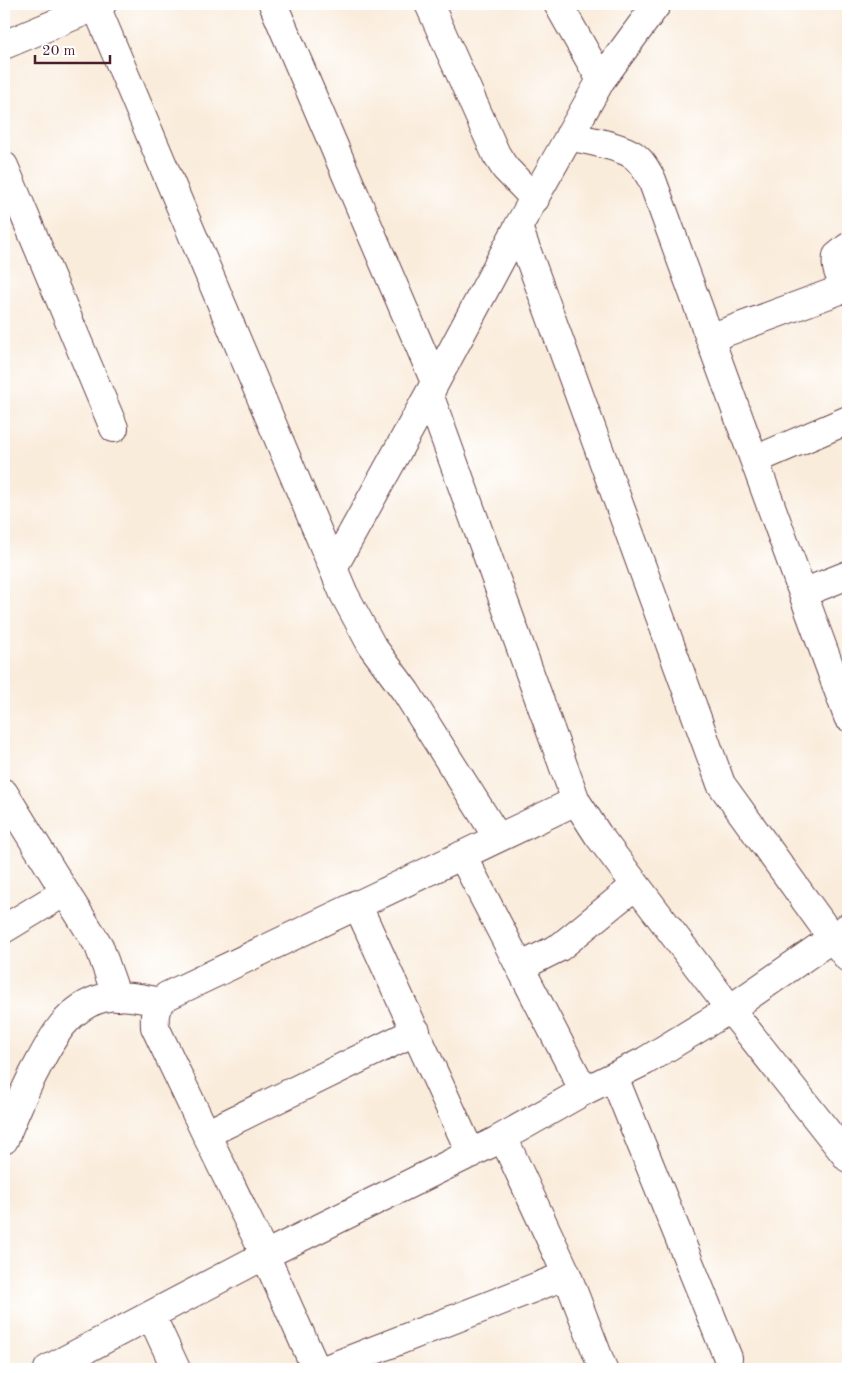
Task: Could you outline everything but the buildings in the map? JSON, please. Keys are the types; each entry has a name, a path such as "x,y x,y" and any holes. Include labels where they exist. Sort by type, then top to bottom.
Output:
{"street":[{"path":"273,4 432,388 576,801 598,835 730,1009 848,1158"},
{"path":"430,4 496,154 505,168 535,199"},
{"path":"558,4 601,80"},
{"path":"333,568 518,228 601,80 657,4"},
{"path":"4,44 98,5 333,568 356,617 372,646 406,692 498,838"},
{"path":"570,136 614,147 633,155 644,165 652,180 848,717"},
{"path":"4,166 114,428"},
{"path":"48,1369 265,1255 471,1154 584,1091 645,1062 843,941 721,784 518,228"},
{"path":"710,338 848,286 840,275 836,264 837,256 848,247"},
{"path":"755,460 848,420"},
{"path":"803,593 848,575"},
{"path":"4,793 99,946 117,997"},
{"path":"316,1369 265,1255 155,1027 154,1017 156,1009 167,996 576,801"},
{"path":"462,855 584,1091"},
{"path":"520,967 560,947 636,885"},
{"path":"4,926 65,892"},
{"path":"358,904 471,1154"},
{"path":"4,1140 21,1098 53,1036 67,1019 84,1005 103,998 131,996 160,1002"},
{"path":"206,1134 416,1031"},
{"path":"614,1077 728,1358"},
{"path":"504,1137 566,1275 603,1369"},
{"path":"326,1369 566,1275"},
{"path":"151,1315 176,1369"}]}
